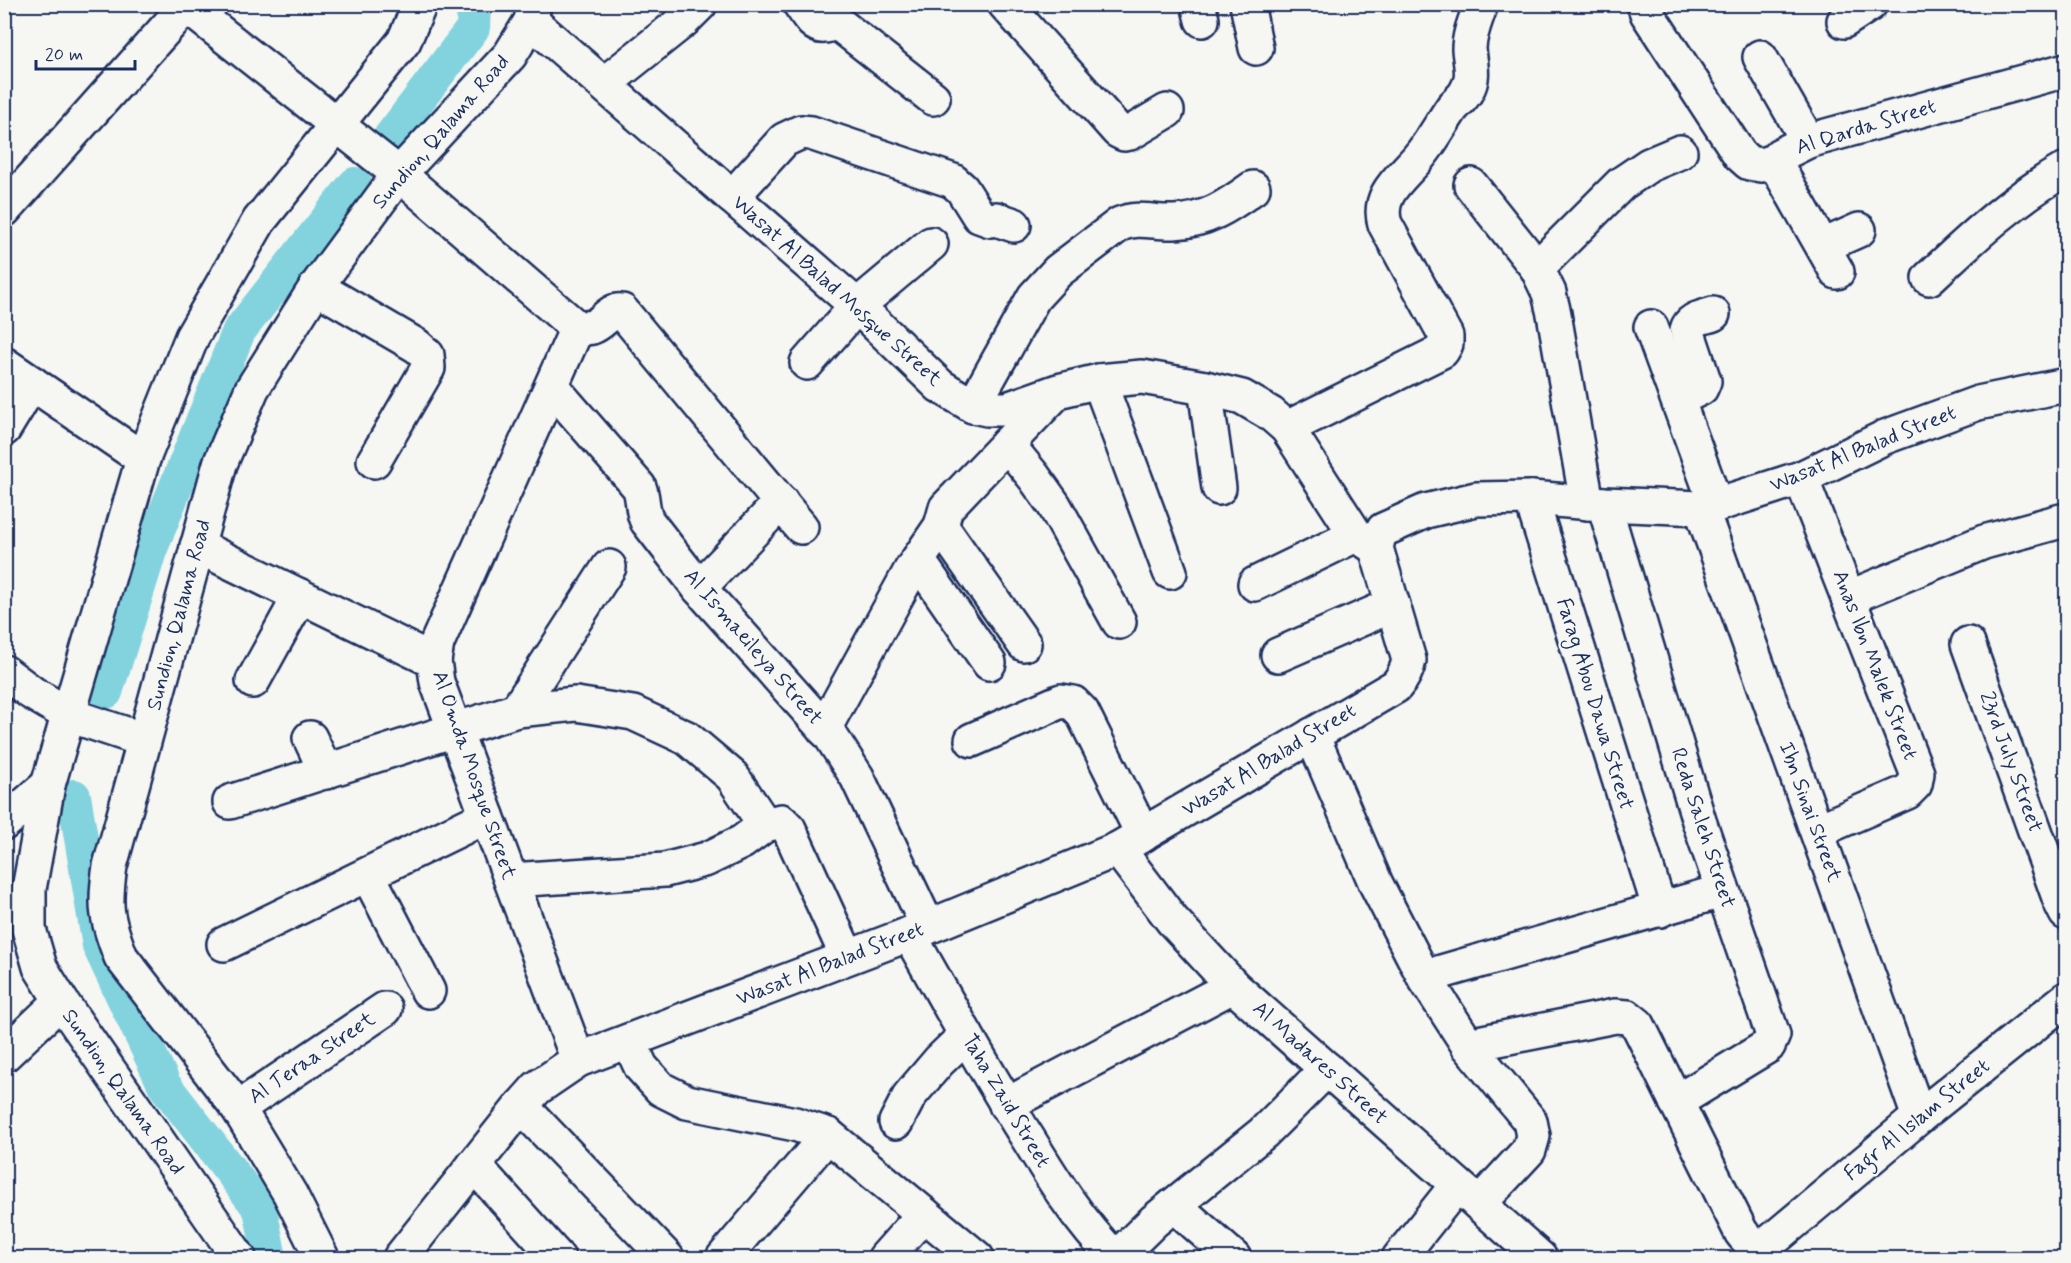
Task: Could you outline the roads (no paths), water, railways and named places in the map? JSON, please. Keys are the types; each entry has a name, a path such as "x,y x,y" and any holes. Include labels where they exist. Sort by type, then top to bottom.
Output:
{"street":[{"name":"Sundion, Qalama Road","path":"239,1258 60,1001 40,967 29,929 29,889 48,785 143,459 192,337 259,221 404,41 420,4"},
{"path":"604,84 683,21 700,4"},
{"path":"800,4 815,24 823,27 834,23 839,24 933,99"},
{"path":"1005,4 1118,131 1124,134 1130,133 1167,111"},
{"path":"1247,4 1256,48"},
{"path":"1287,428 1445,348 1446,336 1382,216 1384,202 1391,187 1419,157 1454,105 1467,91 1472,73 1469,48 1474,23 1482,4"},
{"name":"Al Qarda Street","path":"1644,4 1647,13 1740,155 1749,163 1761,165 1774,161 1780,154 1808,141 2067,70"},
{"path":"4,210 185,5 399,174 578,328 600,324 611,312 622,311 801,527"},
{"name":"Sundion, Qalama Road","path":"322,1258 291,1194 238,1108 122,957 110,928 105,897 110,866 220,464 252,389 316,286 399,174 510,55 533,13"},
{"name":"Wasat Al Balad Mosque Street","path":"533,13 604,84 857,306 940,386 972,406 987,409 1007,409 1058,391 1099,381 1142,377 1205,387 1242,397 1271,414 1287,428 1366,541"},
{"path":"1761,57 1808,141"},
{"path":"732,197 784,140 801,132 811,133 953,181 962,189 979,216 1014,225"},
{"path":"1537,268 1621,184 1648,165 1680,152"},
{"path":"1774,161 1830,259 1859,230"},
{"path":"1929,278 1982,228 2011,205 2038,185 2067,169"},
{"name":"Reda Saleh Street","path":"1472,185 1537,268 1549,292 1596,504 1722,891 1773,1030 1773,1039 1768,1046 1676,1102"},
{"path":"972,406 1034,297 1058,271 1120,224 1139,219 1154,222 1200,219 1223,210 1253,188"},
{"path":"807,363 857,306 931,244"},
{"path":"316,286 417,346 426,355 428,368 374,461"},
{"path":"1678,399 1701,388 1704,381 1687,330 1688,326 1692,321 1713,314"},
{"name":"Ibn Sinai Street","path":"1651,327 1678,399 1708,506 1817,831 1919,1117"},
{"name":"Al Omda Mosque Street","path":"578,328 437,643 434,661 437,681 578,1060"},
{"path":"4,364 143,459"},
{"path":"1099,381 1170,572"},
{"path":"4,429 32,383"},
{"name":"Wasat Al Balad Street","path":"400,1258 537,1088 578,1060 918,931 1130,842 1396,686 1407,670 1409,660 1393,605 1366,541 1383,530 1426,511 1476,499 1531,498 1596,504 1708,506 1802,478 1886,436 1978,403 2067,385"},
{"name":"Al Ismaeileya Street","path":"552,387 639,487 643,499 643,514 647,521 699,588 824,729 856,777 918,931"},
{"path":"1205,387 1219,488"},
{"path":"824,729 911,570 941,526 946,508 1058,391"},
{"path":"1007,444 1054,505 1119,622"},
{"name":"Anas Ibn Malek Street","path":"1802,478 1916,768 1917,779 1907,792 1817,831"},
{"name":"Farag Abou Dawa Street","path":"1531,498 1660,910"},
{"path":"699,588 781,502"},
{"path":"1848,598 1984,542 2061,521"},
{"path":"941,526 1024,644"},
{"path":"1255,584 1366,541"},
{"path":"197,546 434,661"},
{"path":"918,561 989,663"},
{"path":"518,710 609,567"},
{"path":"252,681 300,596"},
{"path":"1278,655 1393,605"},
{"name":"23rd July Street","path":"1968,644 2057,892 2067,913"},
{"path":"4,672 32,693 69,715 144,740"},
{"name":"Al Madares Street","path":"972,740 1061,701 1073,702 1082,712 1130,842 1172,920 1233,986 1540,1258"},
{"path":"230,802 518,710 576,704 633,713 687,738 732,776 765,825"},
{"path":"1312,735 1376,884 1424,977 1468,1044 1530,1121 1533,1136 1529,1150 1468,1195 1399,1258"},
{"path":"310,738 326,772"},
{"path":"4,823 48,785"},
{"path":"224,944 487,816"},
{"path":"511,880 665,870 707,859 742,842 765,825 781,821 787,825 847,957"},
{"path":"368,875 429,991"},
{"path":"1424,977 1722,891"},
{"name":"Taha Zaid Street","path":"918,931 966,1035 1006,1105 1069,1204 1090,1233 1115,1258"},
{"path":"1006,1105 1233,986"},
{"name":"Fagr Al Islam Street","path":"1676,1102 1741,1232 1756,1244 1769,1243 1919,1117 2067,999"},
{"path":"4,1055 60,1001"},
{"name":"Al Teraa Street","path":"238,1108 385,1009"},
{"path":"1468,1044 1615,1016 1628,1017 1638,1025 1676,1102"},
{"path":"896,1122 910,1095 939,1061 966,1035"},
{"path":"629,1041 641,1067 654,1082 661,1089 687,1102 795,1124 828,1135 977,1258"},
{"path":"1115,1258 1154,1221 1263,1134 1326,1069"},
{"path":"521,1106 656,1255"},
{"path":"723,1258 828,1135"},
{"path":"474,1165 558,1258"},
{"path":"1174,1205 1234,1258"},
{"path":"885,1258 924,1214"}],"waterway":[{"path":"390,137 473,28 474,4"},
{"path":"106,692 151,548 239,331 355,184"},
{"path":"74,796 99,946 165,1086 260,1209 270,1258"}]}
